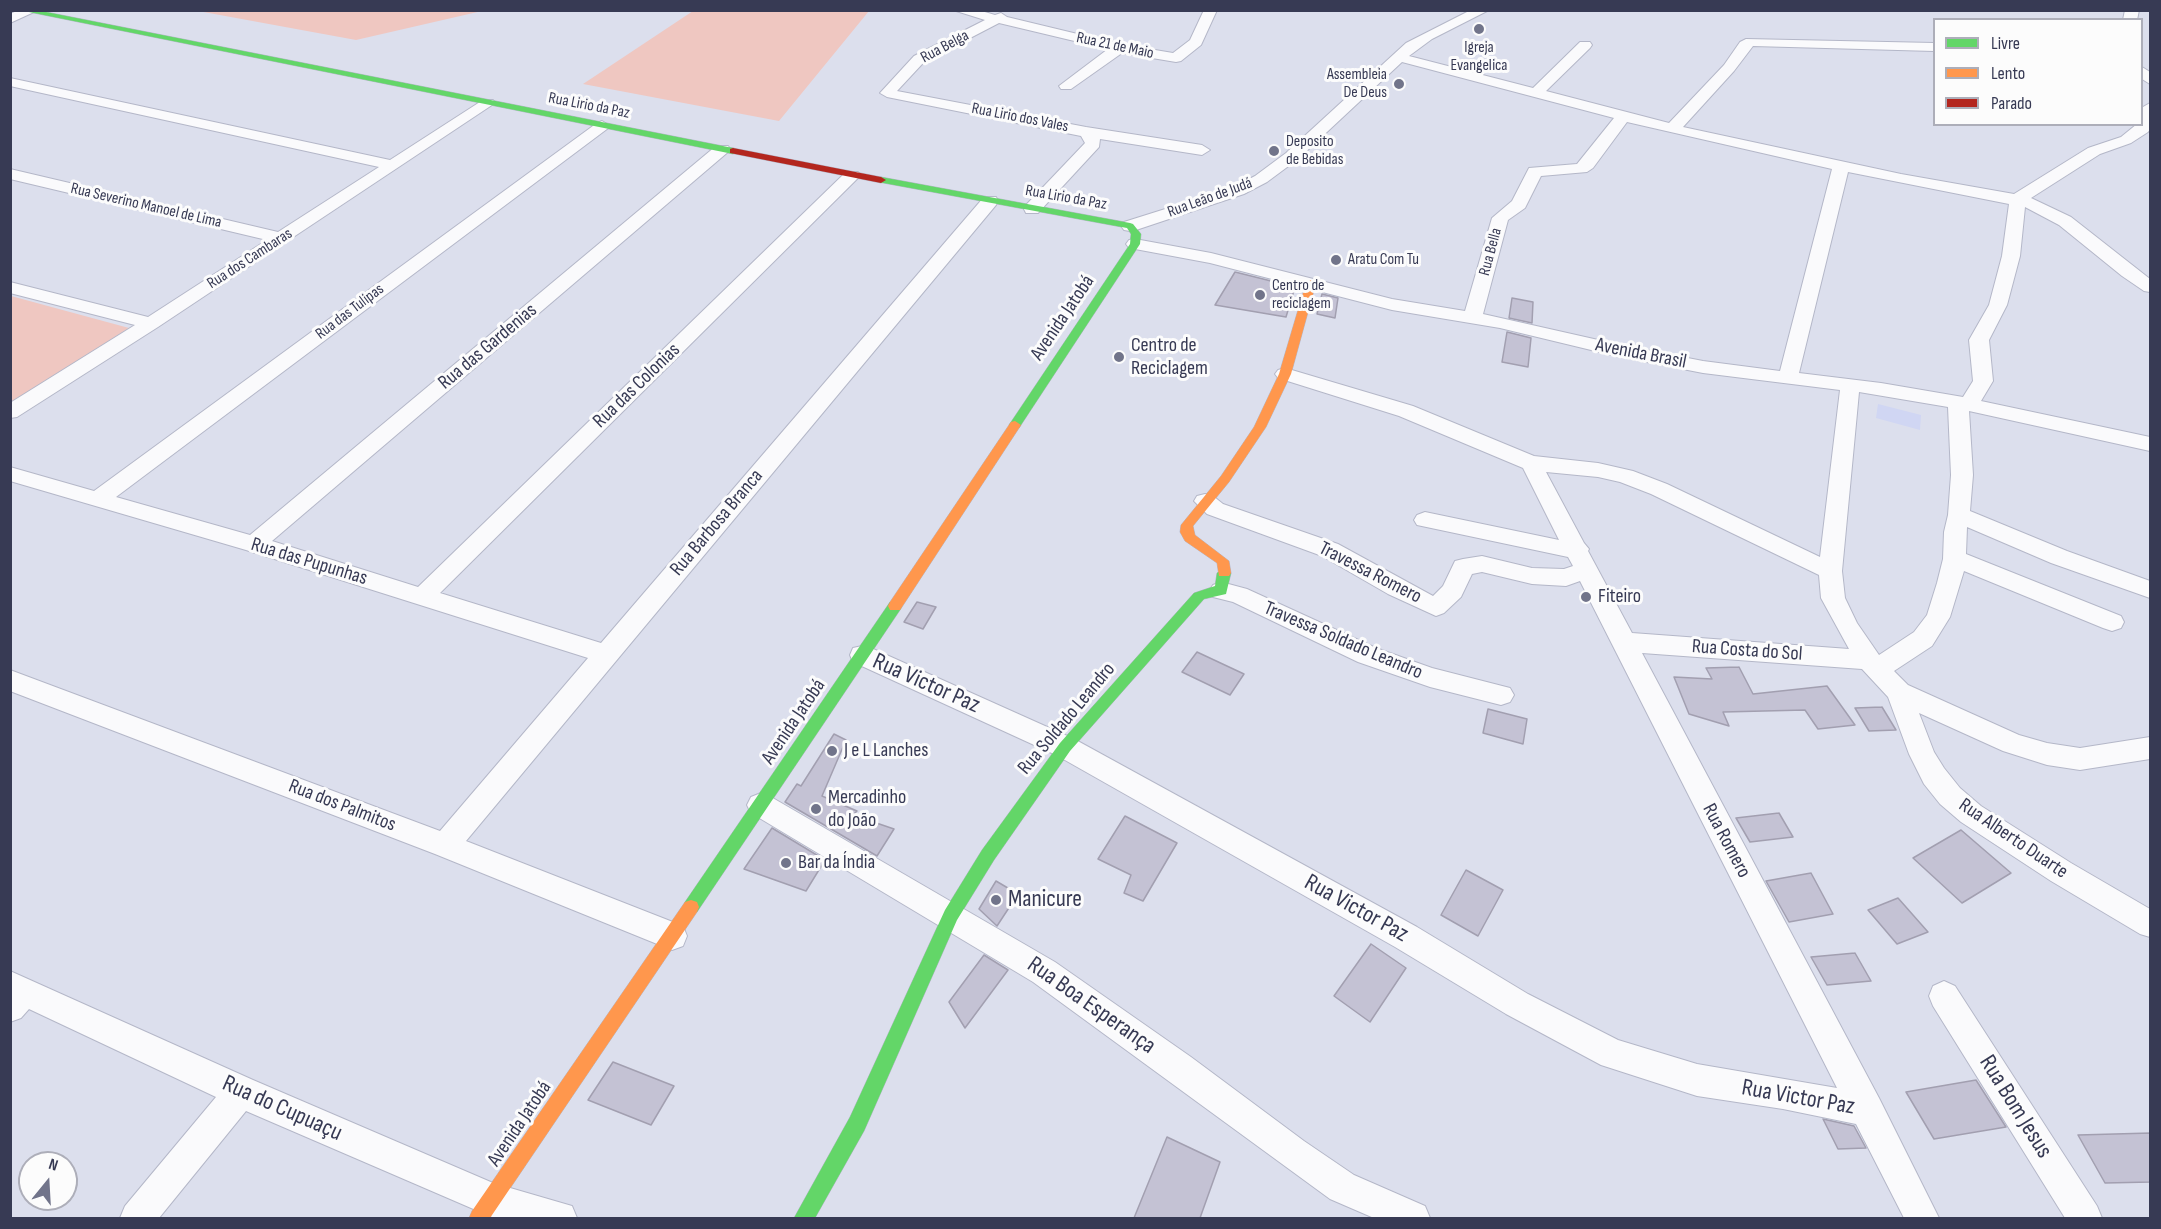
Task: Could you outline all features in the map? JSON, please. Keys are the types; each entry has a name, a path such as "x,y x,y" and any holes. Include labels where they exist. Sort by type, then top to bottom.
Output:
{"street":[{"name":"Rua 21 de Maio","path":"959,10 995,21 1176,58 1196,42 1211,10"},
{"name":"Rua Belga","path":"887,93 919,59 995,21 1011,10"},
{"name":"Rua Leão de Judá","path":"1133,235 1261,179 1292,156 1398,57 1427,36 1483,10"},
{"path":"10,18 25,11"},
{"name":"Rua Lirio da Paz","path":"25,11 1032,209 1133,235"},
{"path":"1672,129 1729,68 1745,45 1751,42 1933,47"},
{"path":"1536,93 1585,45"},
{"path":"1065,86 1119,48"},
{"path":"1398,57 1672,129 1941,187 2023,201 2065,221 2128,272 2151,287"},
{"path":"10,82 392,165"},
{"name":"Rua Lirio dos Vales","path":"887,93 1086,132 1092,137 1092,144 1032,209"},
{"name":"Rua dos Cambaras","path":"10,412 151,323 488,103"},
{"path":"1873,665 1923,639 1938,617 1955,559 1955,532 1959,515 1962,475 1964,403 1983,381 1979,340 1998,305 2023,201 2094,151 2126,140 2143,129 2151,107"},
{"name":"Rua Bella","path":"1473,316 1500,218 1519,204 1534,171 1581,169 1587,165 1624,116"},
{"name":"Rua das Tulipas","path":"99,498 602,126"},
{"path":"1086,132 1202,150"},
{"name":"Rua das Gardenias","path":"254,544 722,149"},
{"path":"1788,379 1841,166"},
{"name":"Rua Severino Manoel de Lima","path":"10,174 281,238"},
{"name":"Rua das Colonias","path":"422,597 852,175"},
{"name":"Rua Barbosa Branca","path":"445,844 990,201"},
{"name":"Avenida Brasil","path":"1133,235 1211,258 1392,304 1473,316 1616,350 1702,367 1964,403 2151,444"},
{"name":"Avenida Jatobá","path":"485,1209 862,655 1133,235"},
{"path":"1221,591 1226,570 1223,561 1186,532 1189,520 1226,479 1260,428 1285,374 1311,283"},
{"path":"10,286 151,323"},
{"path":"1285,374 1406,411 1532,463 1598,470 1625,476 1659,489 1830,571"},
{"name":"Rua Alberto Duarte","path":"1850,387 1830,571 1833,598 1846,627 1873,665 1899,692 1922,754 1934,776 1950,796 1971,814 2061,872 2151,924"},
{"name":"Rua Romero","path":"1532,463 1922,1218"},
{"name":"Rua das Pupunhas","path":"10,474 254,544 606,654"},
{"name":"Travessa Romero","path":"1205,501 1215,510 1329,550 1396,588 1436,607 1453,591 1463,567 1482,564 1532,576 1566,578 1583,559"},
{"path":"1959,515 2059,556 2151,590"},
{"path":"1425,520 1557,548 1583,559"},
{"path":"1955,559 2112,622"},
{"name":"Rua Soldado Leandro","path":"804,1218 857,1124 951,915 988,855 1065,747 1199,596 1211,591 1221,591"},
{"name":"Travessa Soldado Leandro","path":"1221,591 1239,595 1367,655 1430,677 1501,695"},
{"name":"Rua Costa do Sol","path":"1625,642 1873,665"},
{"name":"Rua Victor Paz","path":"862,655 1065,747 1406,937 1517,1004 1612,1054 1697,1080 1783,1093 1867,1110"},
{"name":"Rua dos Palmitos","path":"10,680 445,844 672,936"},
{"path":"1899,692 2012,743 2047,754 2080,759 2151,748"},
{"name":"Rua Boa Esperança","path":"761,805 951,915 1044,972 1342,1187 1413,1218"},
{"name":"Rua do Cupuaçu","path":"16,995 241,1092 485,1209 560,1218"},
{"name":"Rua Bom Jesus","path":"1944,996 2085,1218"},
{"path":"137,1218 241,1092"}],"shaded area":[{"path":"198,11 482,11 356,40"},
{"path":"693,11 869,11 779,121 583,84"},
{"path":"11,296 129,328 11,404"},
{"path":"1878,404 1921,415 1920,430 1876,418"}],"building":[{"name":"Centro de reciclagem","path":"1235,272 1295,287 1286,317 1215,305"},
{"path":"1322,294 1338,298 1335,318 1317,314"},
{"path":"1512,298 1533,302 1532,323 1509,318"},
{"path":"1507,332 1531,338 1528,367 1502,362"},
{"path":"917,602 936,607 923,629 904,622"},
{"path":"1197,652 1244,674 1230,695 1182,672"},
{"path":"1739,667 1753,694 1827,686 1855,725 1818,729 1805,710 1723,712 1729,726 1689,714 1674,677 1712,679 1706,668"},
{"path":"1882,707 1896,730 1869,731 1855,708"},
{"path":"1488,709 1527,719 1523,744 1483,733"},
{"path":"834,734 846,740 822,796 857,811 853,815 894,829 877,856 785,802 797,784 801,786"},
{"path":"1779,813 1793,837 1750,842 1736,818"},
{"path":"1125,816 1177,843 1143,901 1124,893 1131,875 1098,859"},
{"name":"Bar da Índia","path":"772,828 825,860 806,891 744,869"},
{"path":"1961,830 2011,873 1962,903 1913,858"},
{"path":"1466,870 1503,890 1478,936 1441,915"},
{"path":"1811,873 1833,914 1789,922 1766,881"},
{"name":"Manicure","path":"996,881 1018,894 997,926 979,909"},
{"path":"1898,898 1928,932 1897,944 1868,910"},
{"path":"1371,944 1406,968 1370,1022 1334,996"},
{"path":"1855,953 1871,981 1827,985 1811,957"},
{"path":"984,955 1008,970 965,1028 949,1002"},
{"path":"613,1062 674,1086 651,1125 588,1100"},
{"path":"1976,1080 2006,1127 1934,1139 1906,1092"},
{"path":"1823,1119 1854,1126 1866,1148 1838,1149"},
{"path":"2151,1133 2151,1182 2105,1183 2078,1135"},
{"path":"1167,1137 1220,1162 1200,1218 1134,1218"}],"traffic: fast":[{"path":"22,10 733,151"},
{"path":"881,180 1130,226 1136,234 1135,244 1015,425"},
{"path":"804,1218 857,1124 951,915 988,855 1065,747 1199,596 1211,591 1221,591 1224,573"},
{"path":"691,907 895,606"}],"traffic: slow":[{"path":"1224,573 1223,561 1190,538 1186,532 1187,525 1225,479 1260,427 1285,374 1311,283"},
{"path":"895,606 1015,425"},
{"path":"479,1218 691,907"}],"traffic: jam":[{"path":"733,151 881,180"}],"place":[{"name":"Igreja Evangelica","path":"1479,29"},
{"name":"Assembleia De Deus","path":"1399,84"},
{"name":"Deposito de Bebidas","path":"1274,151"},
{"name":"Aratu Com Tu","path":"1336,260"},
{"name":"Centro de reciclagem","path":"1260,295"},
{"name":"Centro de Reciclagem","path":"1119,357"},
{"name":"Fiteiro","path":"1586,597"},
{"name":"J e L Lanches","path":"832,751"},
{"name":"Mercadinho do João","path":"816,809"},
{"name":"Bar da Índia","path":"786,863"},
{"name":"Manicure","path":"996,900"}]}
